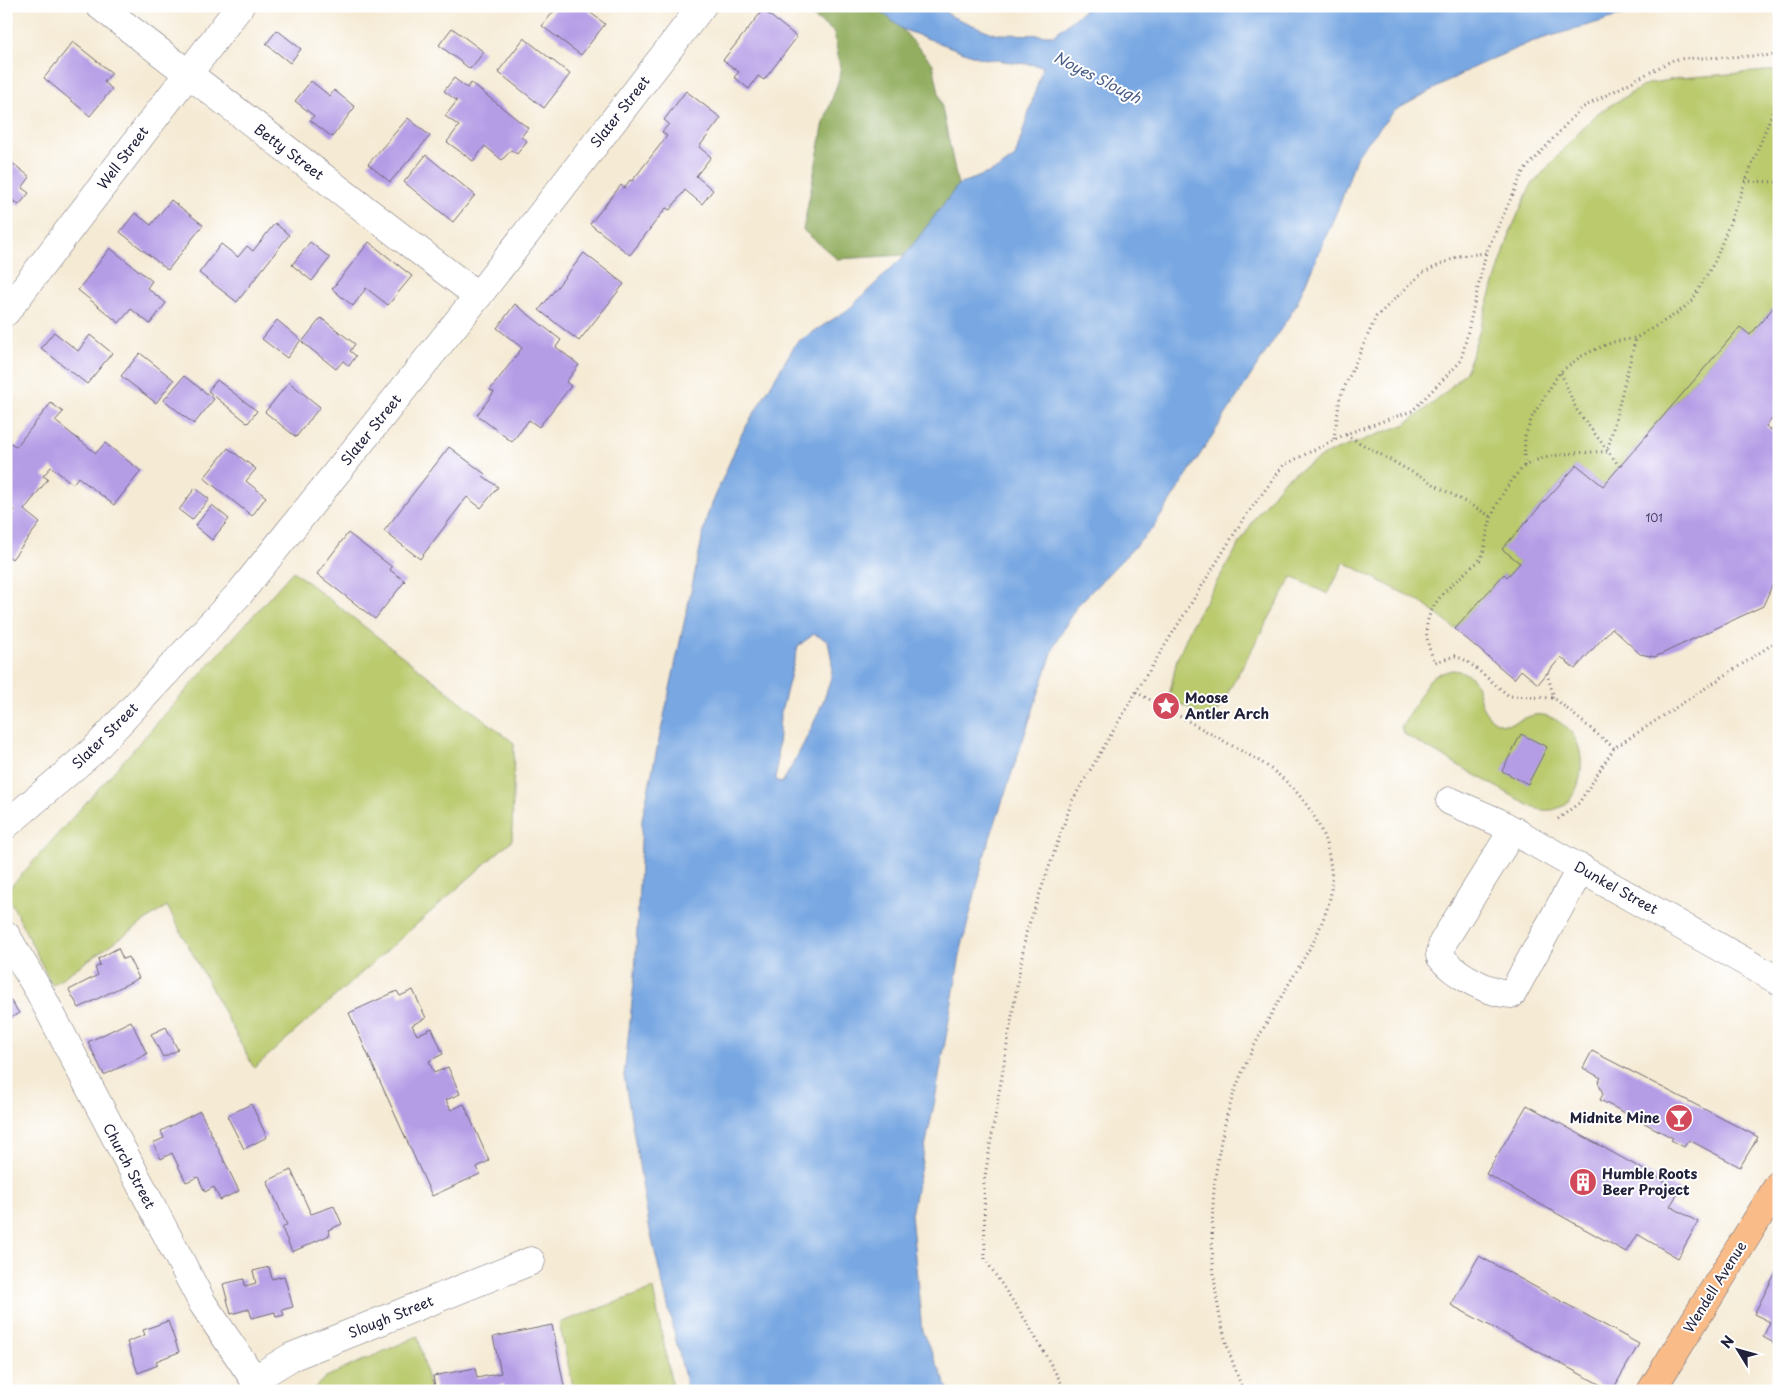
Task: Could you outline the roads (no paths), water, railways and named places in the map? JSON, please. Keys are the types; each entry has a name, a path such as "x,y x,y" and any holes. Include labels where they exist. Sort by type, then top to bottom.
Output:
{"main road":[{"name":"Wendell Avenue","path":"1651,1391 1779,1184"}],"street":[{"name":"Betty Street","path":"100,6 478,296"},
{"name":"Well Street","path":"6,312 240,6"},
{"name":"Slater Street","path":"6,825 94,750 240,593 478,296 702,6"},
{"name":"Dunkel Street","path":"1450,801 1513,830 1779,981"},
{"path":"1513,830 1443,942 1440,956 1448,967 1499,994 1512,994 1581,868"},
{"name":"Church Street","path":"6,935 40,993 202,1304 258,1385"},
{"name":"Slough Street","path":"258,1385 291,1356 531,1261"}],"water":[{"name":"Noyes Slough","path":"875,6 938,6 953,17 995,34 1054,35 1089,6 1653,6 1531,42 1476,66 1394,111 1357,155 1340,204 1295,307 1153,528 1076,607 1055,644 986,850 961,950 935,1100 911,1214 922,1331 949,1391 688,1391 650,1231 624,1076 635,974 642,819 707,516 741,435 796,343 849,309 905,255 958,185 998,169 1015,157 1043,66 980,58 902,29","holes":["814,634 828,641 832,667 828,687 810,730 782,783 776,780 780,716 798,646"]}],"place":[{"name":"Moose Antler Arch","path":"1166,706"},
{"name":"Midnite Mine","path":"1679,1118"},
{"name":"Humble Roots Beer Project","path":"1583,1182"}]}
